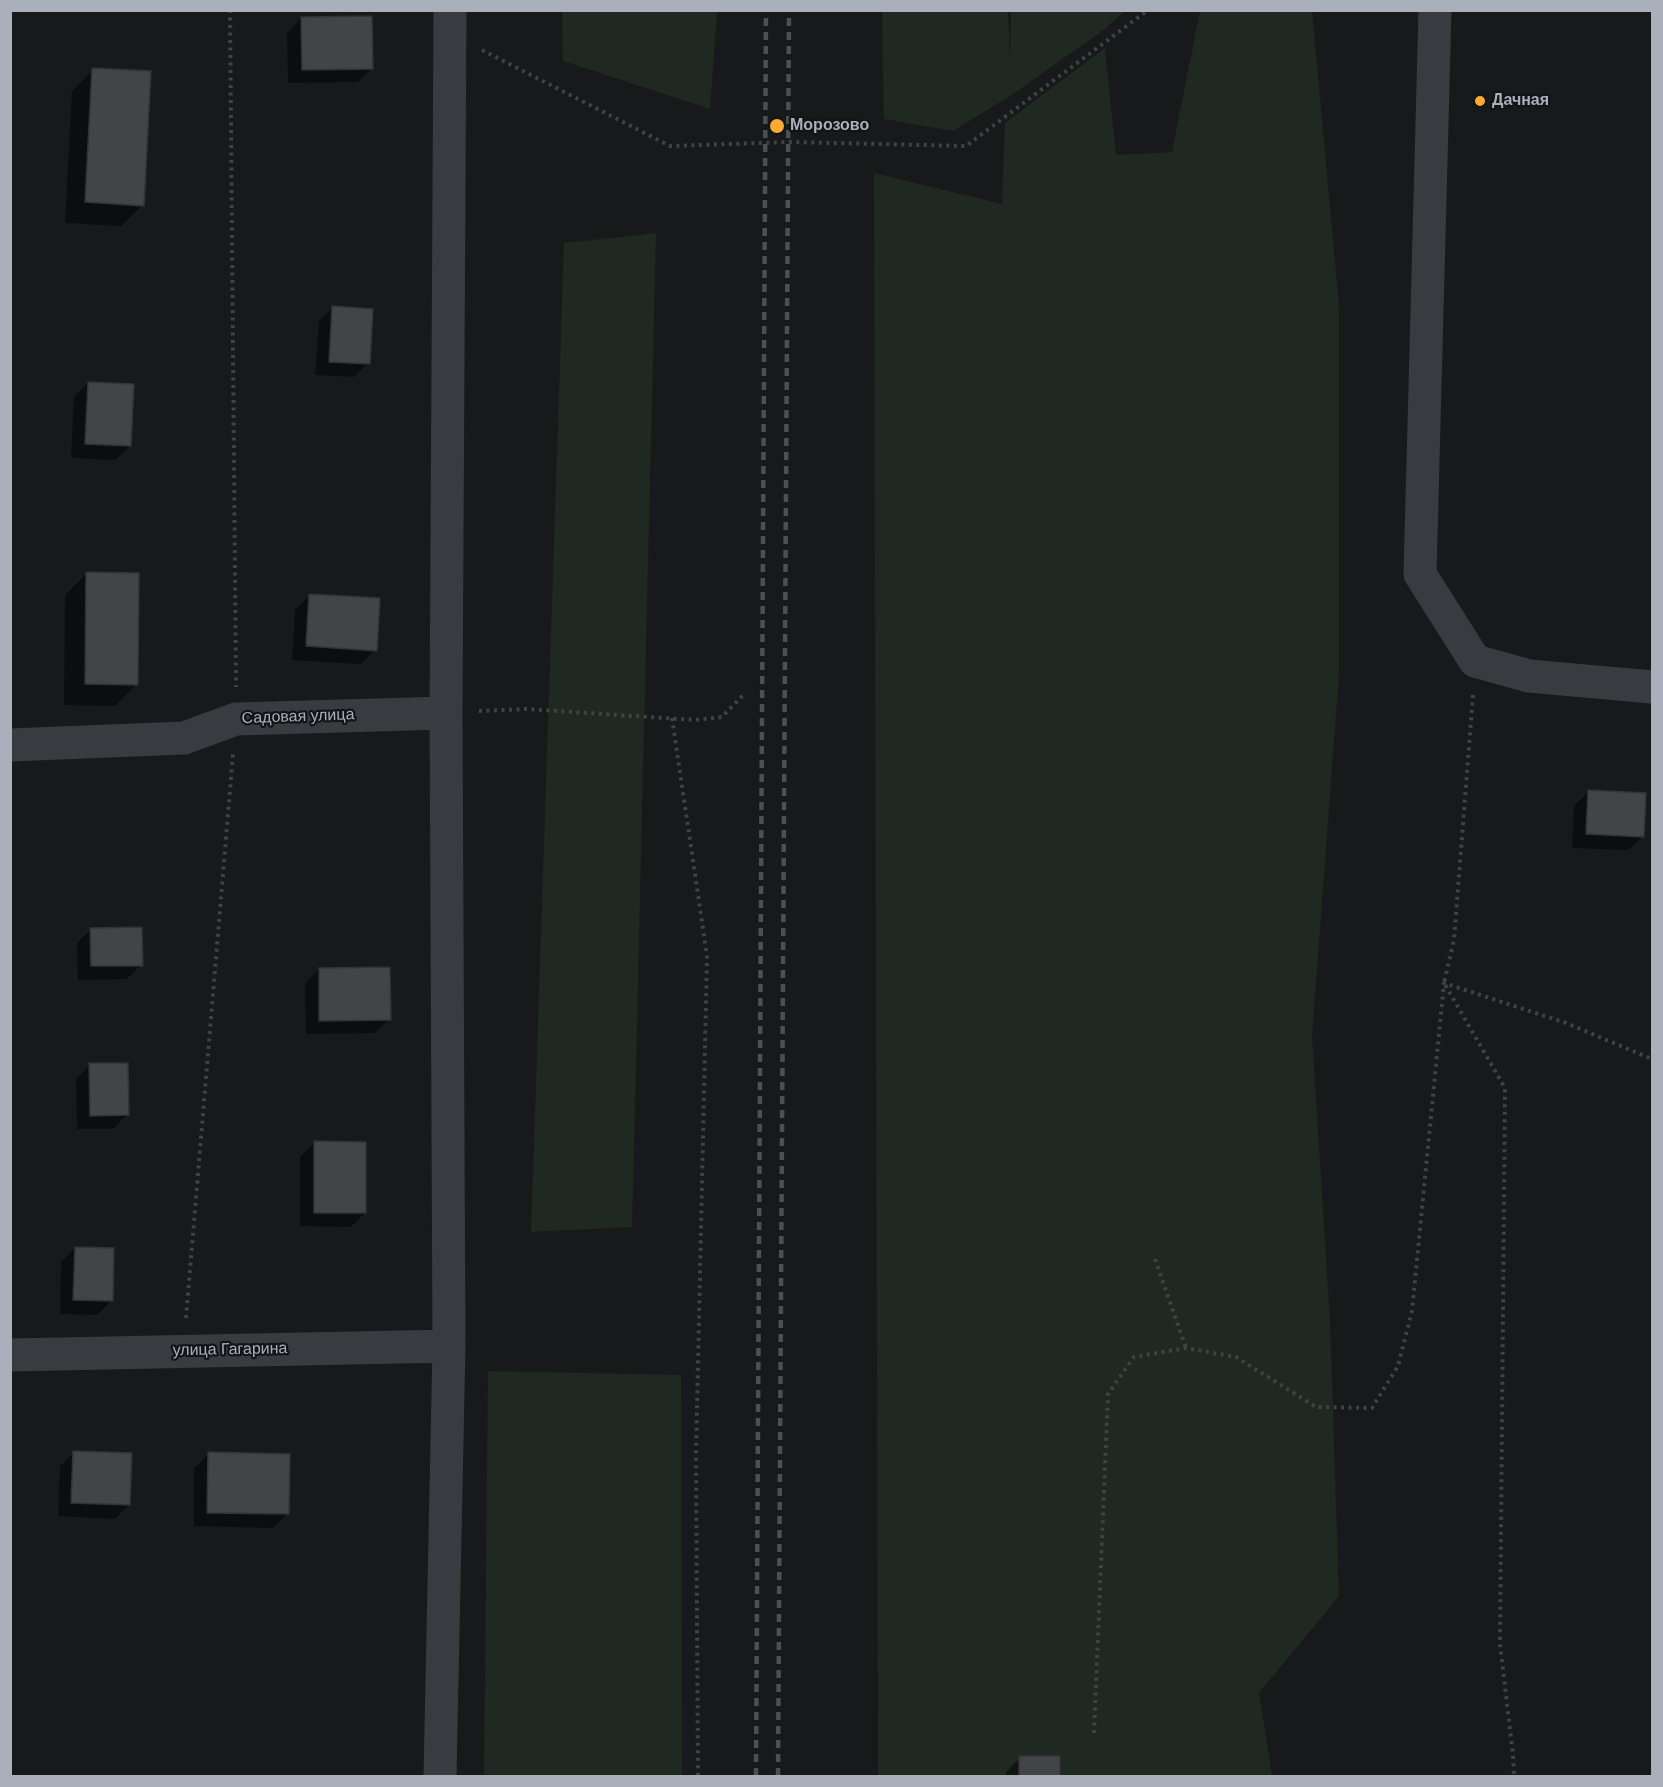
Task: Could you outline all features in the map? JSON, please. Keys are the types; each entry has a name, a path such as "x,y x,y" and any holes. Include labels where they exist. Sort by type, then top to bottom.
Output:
{"street":[{"path":"1435,10 1420,574 1475,661 1529,676 1653,687"},
{"path":"440,1776 449,1346 446,713 450,22"},
{"name":"Садовая улица","path":"10,746 184,738 236,719 446,713"},
{"name":"улица Гагарина","path":"10,1355 449,1346"}],"path":[{"path":"183,1351 236,719 230,10"},
{"path":"450,22 670,146 788,142 966,146 1148,10"},
{"path":"1094,1733 1108,1394 1134,1358 1186,1348 1236,1357 1316,1407 1372,1408 1398,1366 1412,1311 1444,983 1454,940 1475,661"},
{"path":"446,713 526,709 695,720 722,717 745,693"},
{"path":"672,718 707,956 696,1456 698,1776"},
{"path":"1444,983 1566,1023 1653,1059"},
{"path":"1444,983 1505,1088 1500,1644 1514,1776"},
{"path":"1155,1259 1186,1348"}],"shaded area":[{"path":"562,11 717,11 710,109 563,61"},
{"path":"882,11 1008,11 1010,62 1011,11 1125,11 1105,29 1010,96 953,131 884,119"},
{"path":"1200,11 1312,11 1339,306 1339,674 1312,1036 1330,1321 1339,1596 1259,1693 1272,1776 878,1776 874,173 1002,204 1005,123 1105,48 1116,155 1172,152"},
{"path":"656,233 632,1227 531,1232 564,243"},
{"path":"488,1371 681,1375 682,1776 484,1776"}],"building":[{"path":"372,16 373,69 302,70 301,17"},
{"path":"92,68 151,71 144,206 85,202"},
{"path":"332,306 373,309 370,364 329,362"},
{"path":"88,382 134,384 131,446 85,444"},
{"path":"86,572 139,573 138,685 85,684"},
{"path":"309,594 380,598 377,651 306,646"},
{"path":"1588,790 1646,793 1644,837 1586,834"},
{"path":"142,927 143,966 91,966 90,928"},
{"path":"390,967 391,1020 319,1021 319,968"},
{"path":"89,1063 128,1063 129,1115 90,1116"},
{"path":"314,1141 366,1142 366,1213 314,1213"},
{"path":"75,1247 114,1248 113,1301 73,1300"},
{"path":"73,1451 132,1453 130,1505 71,1503"},
{"path":"208,1452 290,1454 289,1514 207,1513"},
{"path":"1019,1756 1060,1756 1060,1776 1019,1776"}],"railway":[{"path":"756,1776 766,10"},
{"path":"778,1776 789,10"}],"place":[{"name":"Дачная","path":"1480,101"},
{"name":"Морозово","path":"777,126"}]}
